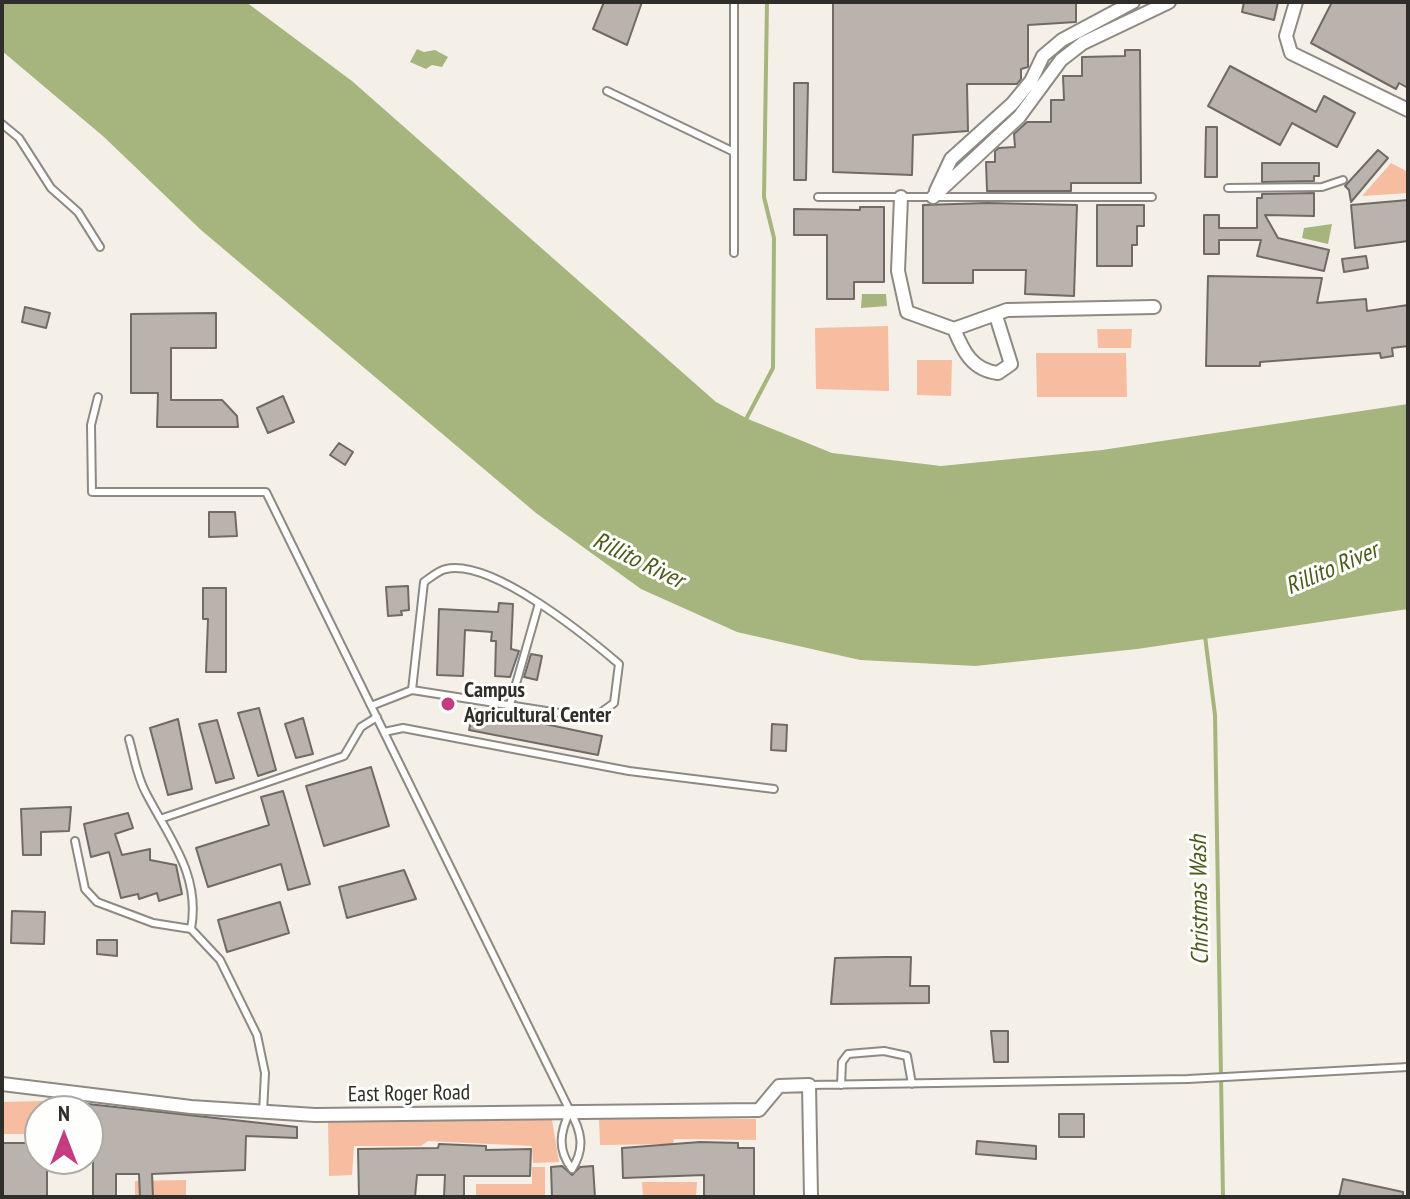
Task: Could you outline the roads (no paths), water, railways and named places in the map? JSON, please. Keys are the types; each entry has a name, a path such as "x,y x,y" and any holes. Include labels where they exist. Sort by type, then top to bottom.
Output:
{"street":[{"path":"1000,125 1031,81 1043,56 1062,40 1133,2"},
{"path":"933,197 951,159 1000,125 1019,117 1061,60 1083,43 1169,2"},
{"path":"1296,2 1286,36 1291,53 1408,110"},
{"path":"901,197 898,271 907,312 954,329 1007,310 1154,307"},
{"path":"954,329 972,362 980,369 998,373 1011,364 996,316"},
{"name":"East Roger Road","path":"2,1084 315,1115 759,1110 779,1086 809,1085"},
{"path":"809,1085 811,1197"}],"lane":[{"path":"734,2 734,253"},
{"path":"607,91 734,152"},
{"path":"2,124 19,138 51,188 78,212 100,247"},
{"path":"1228,188 1322,187 1343,180"},
{"path":"818,197 1152,197"},
{"path":"98,397 91,425 92,492 266,492 580,1129 580,1156 572,1169 561,1156 562,1127 570,1111"},
{"path":"371,706 412,690 510,705 599,714 614,703 619,664 582,631 539,603 470,571 445,569 424,582 412,690"},
{"path":"510,705 539,603"},
{"path":"163,818 344,756 361,727 377,717"},
{"path":"384,732 403,728 629,771 774,789"},
{"path":"129,739 145,791 179,848 192,889 191,929"},
{"path":"75,841 85,889 97,902 153,923 191,929 220,960 257,1035 265,1073 263,1112"},
{"path":"841,1085 842,1062 848,1054 884,1051 907,1056 912,1084"},
{"path":"809,1085 1188,1079 1408,1067"}],"water":[{"name":"Rillito River","path":"2,2 246,2 352,81 716,402 748,419 832,453 941,466 1102,450 1408,404 1408,609 1137,649 975,666 860,660 737,632 641,589 536,513 201,230 104,137 2,51"},
{"path":"417,49 424,52 435,50 448,57 442,67 432,65 426,69 410,62"},
{"path":"1332,224 1328,244 1302,238 1304,228"},
{"path":"862,294 886,294 887,306 861,308"}],"waterway":[{"path":"744,423 773,368 774,238 764,197 767,2"},
{"name":"Christmas Wash","path":"1205,636 1215,715 1223,1197"}],"place":[{"name":"Campus Agricultural Center","path":"448,704"}]}
